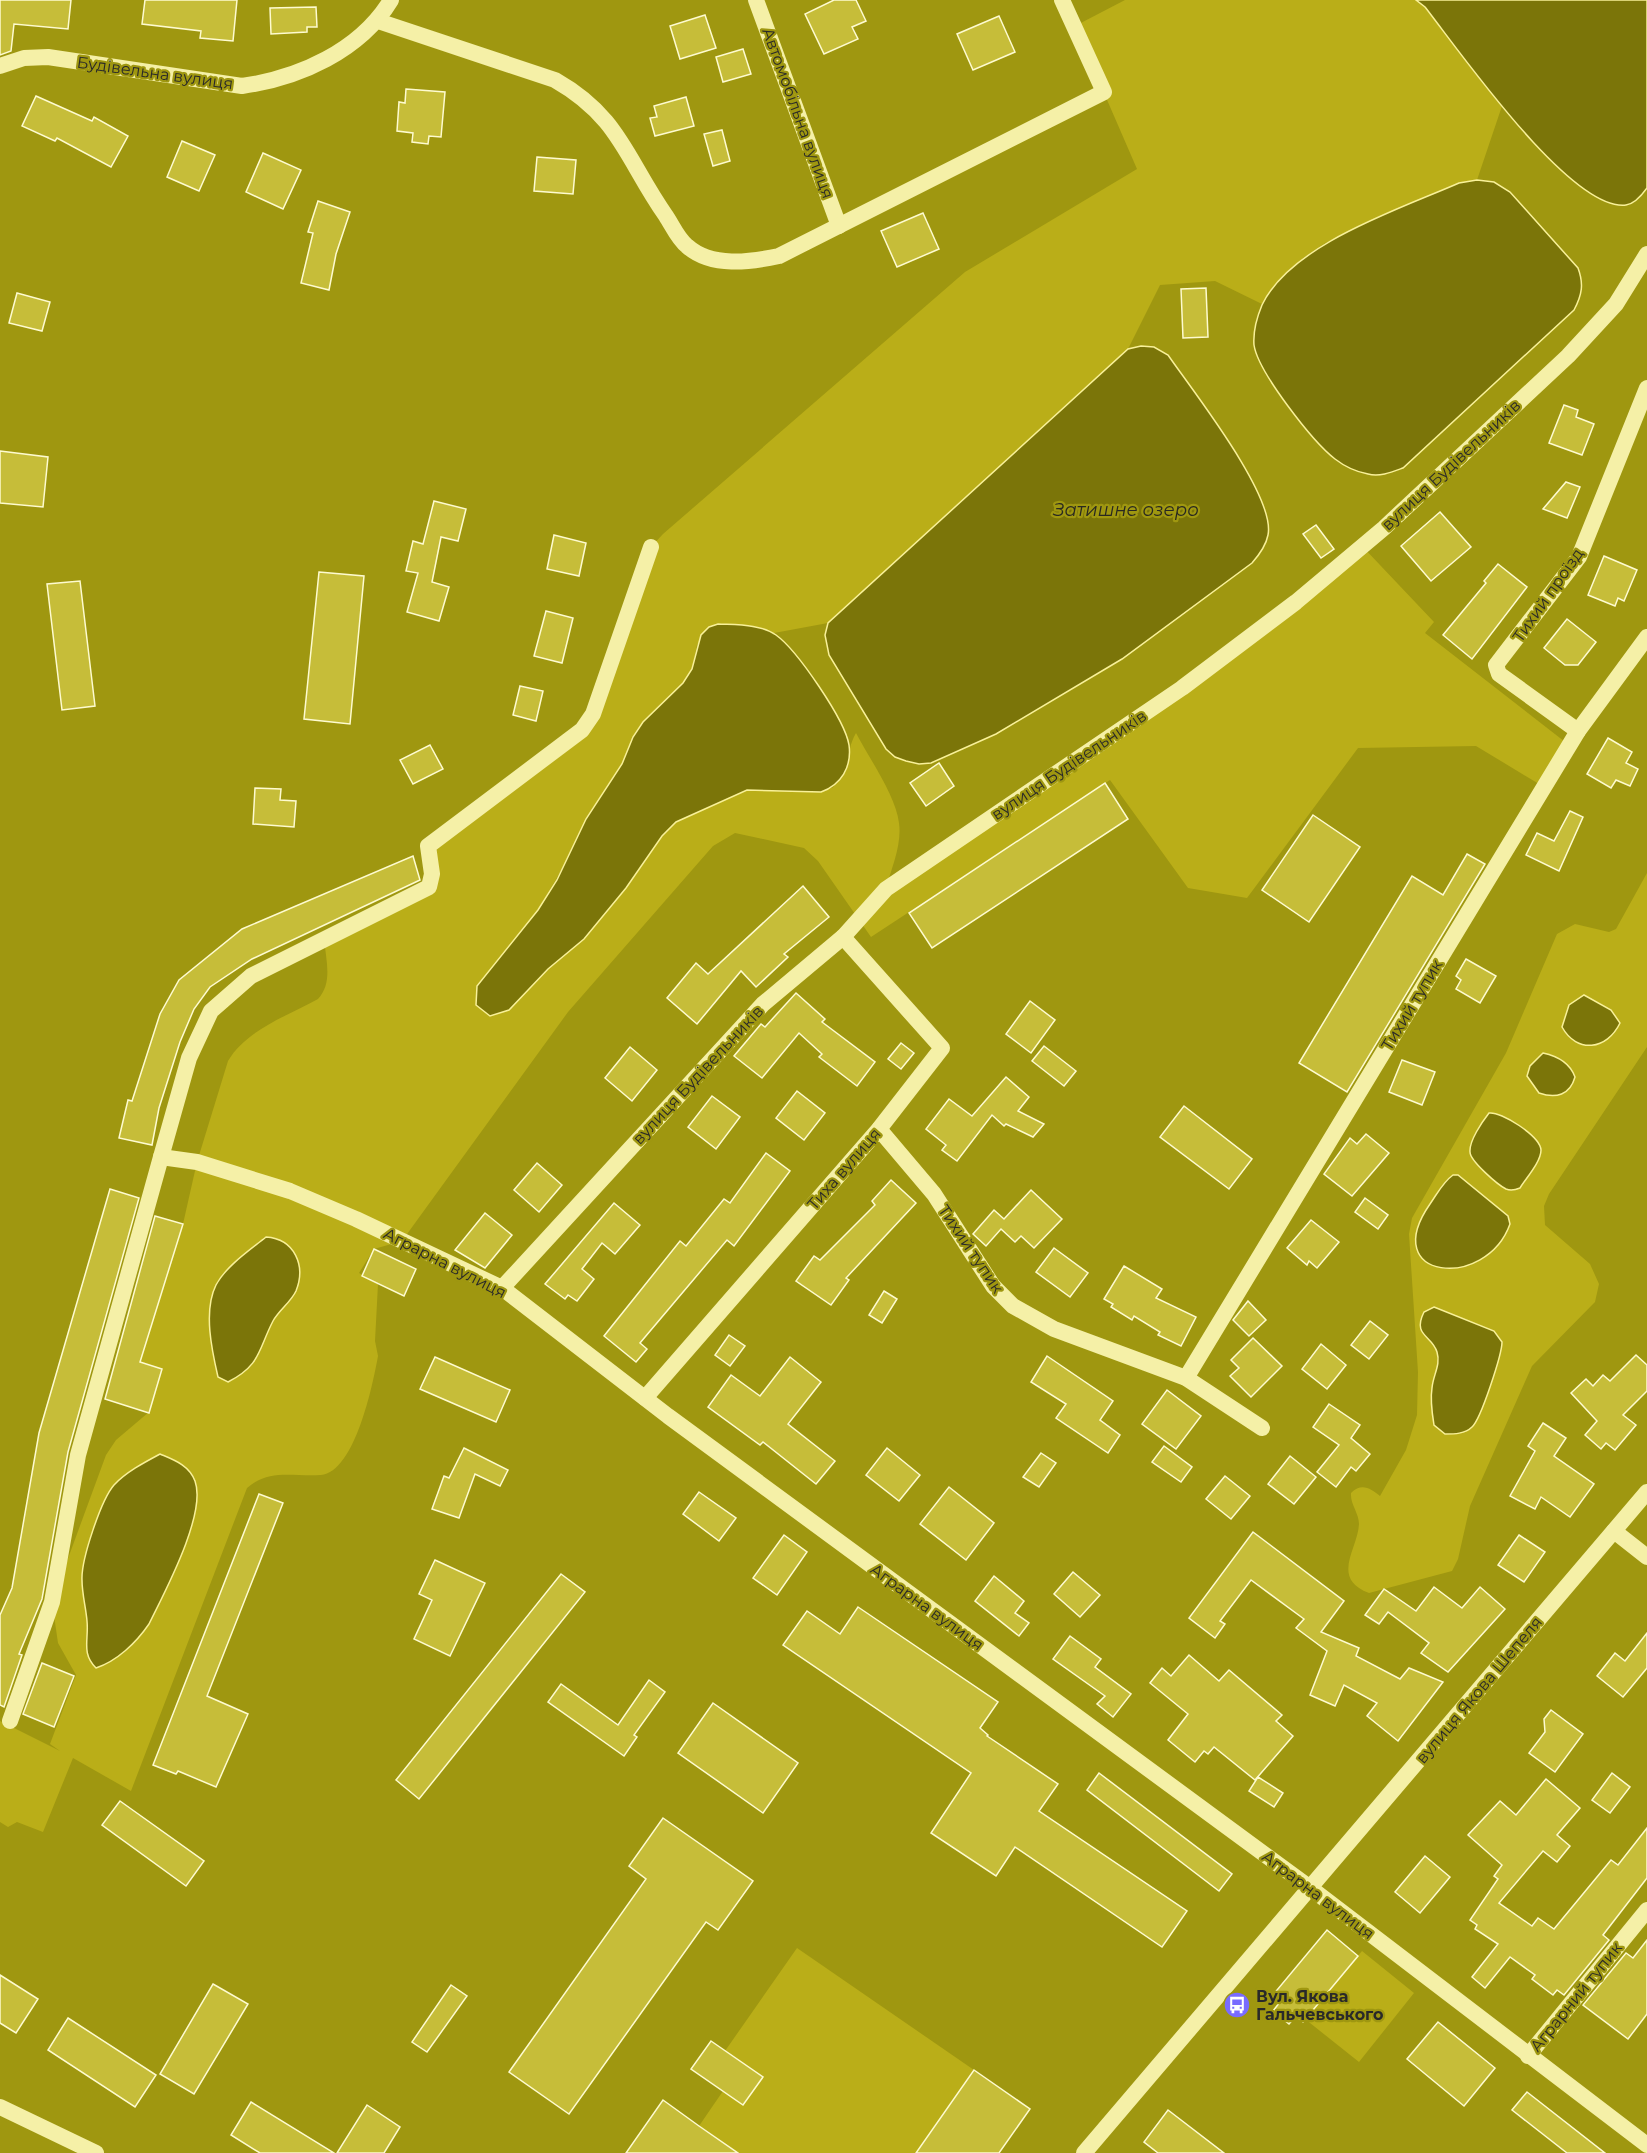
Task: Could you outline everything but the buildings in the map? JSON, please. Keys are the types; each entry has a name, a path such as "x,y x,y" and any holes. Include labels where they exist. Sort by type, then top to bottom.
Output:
{"street":[{"name":"Будівельна вулиця","path":"0,66 24,58 48,57 242,86 268,82 317,64 341,50 378,21 391,0"},
{"name":"Автомобільна вулиця","path":"756,0 839,226"},
{"path":"378,21 555,80 584,98 608,121 656,202 687,246 703,255 729,261 754,261 779,256 1104,92 1062,0"},
{"name":"вулиця Будівельників","path":"502,1288 763,1004 843,937 886,889 1182,688 1296,602 1384,528 1568,356 1616,304 1647,254"},
{"name":"Тихий проїзд","path":"1578,730 1499,674 1496,665 1579,557 1647,388"},
{"path":"10,1721 52,1602 78,1455 189,1058 211,1011 251,976 429,887 432,874 428,846 582,730 593,714 651,547"},
{"name":"Тихий тупик","path":"1186,1378 1578,730 1647,637"},
{"name":"Тиха вулиця","path":"645,1398 879,1129 942,1048 843,937"},
{"name":"Тихий тупик","path":"879,1129 933,1194 993,1286 1013,1306 1054,1329 1186,1378 1262,1428"},
{"name":"Аграрна вулиця","path":"161,1157 197,1162 290,1191 356,1219 502,1288 645,1398 1313,1890 1647,2145"},
{"name":"вулиця Якова Шепеля","path":"1084,2153 1313,1890 1368,1820 1647,1492"},
{"path":"1614,1531 1647,1557"},
{"name":"Аграрний тупик","path":"1528,2056 1647,1910"},
{"path":"0,2107 96,2153"}],"shaded area":[{"path":"1125,0 1416,0 1425,7 1502,106 1477,180 1459,183 1325,243 1303,258 1262,304 1215,281 1160,285 1128,349 828,623 774,633 752,627 718,624 697,645 692,669 683,683 633,737 622,764 586,819 573,850 538,910 584,939 626,888 662,836 676,822 747,790 832,788 842,776 856,733 888,789 897,812 900,831 898,847 886,888 1182,688 1362,546 1434,622 1425,633 1569,745 1544,787 1476,746 1358,748 1247,898 1188,888 1110,780 871,937 818,861 804,848 735,833 713,846 568,1012 402,1241 374,1249 359,1273 378,1284 375,1341 378,1356 367,1405 353,1443 344,1459 333,1470 321,1475 273,1476 264,1478 247,1488 131,1791 73,1758 43,1832 17,1822 8,1827 0,1822 0,1721 60,1751 50,1744 76,1675 58,1643 52,1602 106,1455 116,1440 149,1412 162,1369 140,1362 183,1224 197,1162 228,1061 236,1050 256,1032 318,999 323,993 327,979 324,939 429,887 428,846 582,730 651,547 663,534 965,272 1137,169 1075,26","holes":["160,1454 185,1468 195,1482 197,1496 190,1533 149,1625 126,1651 96,1668 91,1663 87,1652 87,1621 82,1580 92,1531 103,1503 118,1480"]},
{"path":"1647,873 1647,1047 1549,1194 1544,1206 1545,1225 1590,1264 1599,1284 1595,1302 1532,1366 1470,1506 1458,1559 1452,1571 1369,1593 1357,1587 1348,1571 1359,1524 1351,1493 1363,1487 1380,1496 1406,1450 1417,1415 1418,1372 1409,1234 1412,1218 1506,1053 1557,934 1575,924 1609,932 1616,929"},
{"path":"797,1948 974,2070 916,2153 738,2153 699,2126 723,2091 743,2105 763,2077 725,2051"},
{"path":"1362,1951 1414,1993 1359,2062 1305,2019"}],"water":[{"path":"1416,0 1647,0 1647,188 1641,196 1626,205 1603,200 1576,183 1547,157 1517,124 1425,7"},
{"path":"1477,180 1494,182 1510,192 1578,268 1581,284 1577,305 1403,468 1386,474 1372,475 1342,464 1314,438 1288,406 1265,372 1254,345 1258,314 1262,305 1276,283 1322,246 1407,204 1459,183"},
{"name":"Затишне озеро","path":"1141,346 1154,347 1168,355 1230,443 1259,495 1267,518 1268,535 1262,550 1252,563 1122,659 996,734 931,763 919,764 895,757 886,749 829,655 825,635 828,623 1128,349"},
{"path":"718,624 748,626 770,631 796,655 830,703 846,734 849,761 844,774 834,785 821,792 747,790 676,822 662,836 626,888 584,939 548,969 509,1010 490,1016 476,1005 477,986 538,910 557,880 586,819 622,764 633,737 643,722 683,683 692,669 701,635 709,627"},
{"path":"1584,995 1611,1010 1620,1023 1608,1039 1592,1045 1576,1042 1562,1027 1569,1005"},
{"path":"1543,1053 1562,1061 1570,1068 1575,1077 1566,1092 1551,1096 1539,1093 1527,1076 1530,1066"},
{"path":"1489,1113 1495,1113 1510,1120 1539,1144 1541,1150 1539,1160 1520,1188 1515,1190 1502,1187 1471,1156 1470,1148 1474,1137"},
{"path":"1453,1175 1458,1175 1508,1216 1510,1224 1497,1245 1480,1260 1460,1267 1441,1268 1426,1261 1417,1249 1417,1229 1430,1204"},
{"path":"266,1237 276,1239 291,1248 299,1263 299,1282 294,1295 273,1321 253,1363 239,1376 228,1382 218,1377 213,1355 209,1319 212,1295 226,1271"},
{"path":"1434,1307 1494,1331 1502,1342 1495,1372 1476,1422 1466,1431 1459,1433 1445,1434 1434,1425 1431,1393 1438,1357 1435,1346 1424,1335 1420,1326 1424,1312"},
{"path":"160,1454 185,1467 195,1481 197,1495 190,1533 149,1624 125,1651 96,1668 87,1652 87,1621 82,1585 88,1545 103,1503 114,1485 130,1472"}],"place":[{"name":"Вул. Якова Гальчевського","path":"1237,2005"}]}
